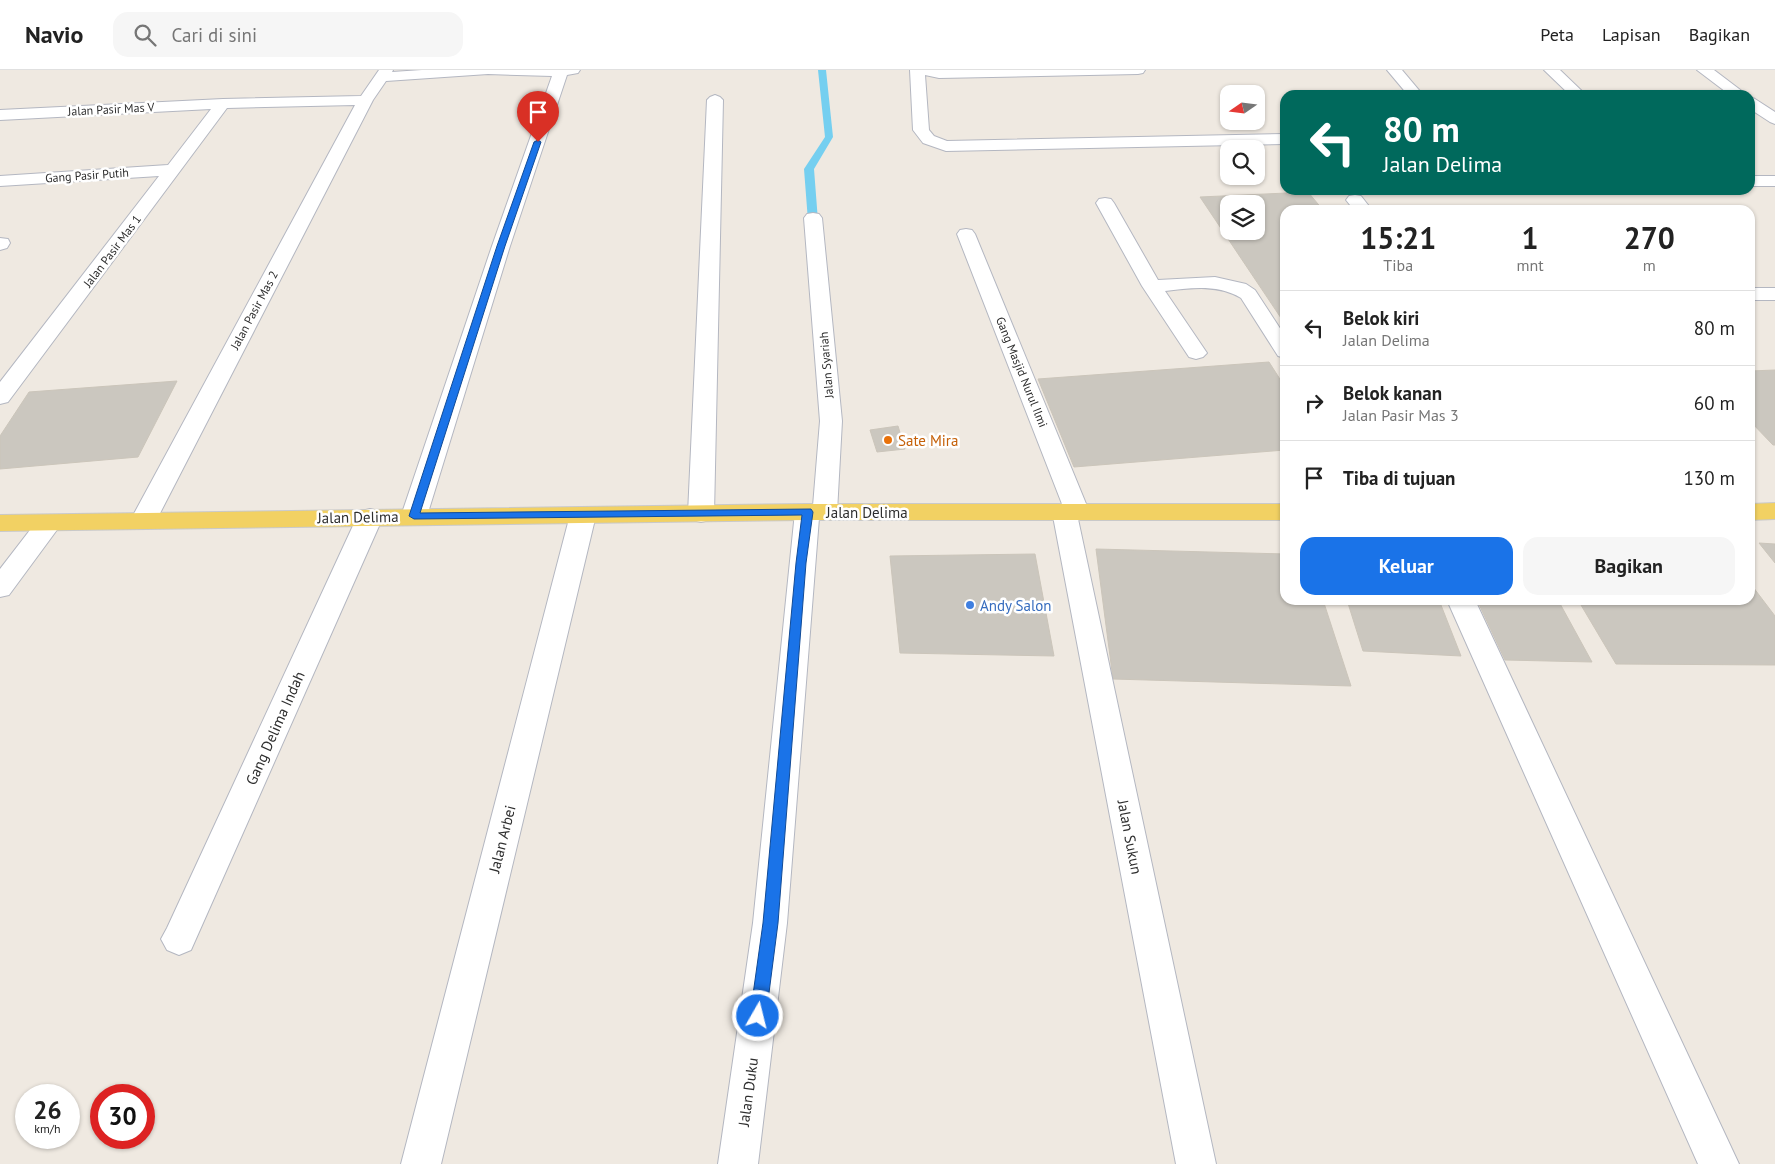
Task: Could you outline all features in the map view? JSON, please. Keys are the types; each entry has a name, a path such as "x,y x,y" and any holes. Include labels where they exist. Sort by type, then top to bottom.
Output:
{"main road":[{"name":"Jalan Delima","path":"0,522 49,523 414,516 816,512 1280,512"},
{"path":"1755,512 1775,512"}],"street":[{"path":"384,74 488,70 567,71 501,246 414,516"},
{"path":"918,70 921,130 924,136 946,146 1280,139"},
{"path":"923,70 939,74 1138,70"},
{"path":"1394,70 1412,90"},
{"path":"1550,70 1573,90"},
{"path":"1704,70 1733,90"},
{"name":"Jalan Pasir Mas 2","path":"143,521 365,100 384,74"},
{"name":"Jalan Pasir Mas V","path":"0,115 223,104 365,100"},
{"path":"701,514 714,100"},
{"name":"Jalan Pasir Mas 1","path":"0,398 223,104"},
{"path":"1755,105 1775,119"},
{"name":"Gang Pasir Putih","path":"0,181 174,170"},
{"path":"1755,181 1775,181"},
{"path":"1105,203 1152,286 1196,353"},
{"name":"Jalan Syariah","path":"813,218 831,420 831,451 816,512"},
{"name":"Gang Masjid Nurul Ilmi","path":"966,234 1070,511"},
{"path":"1152,286 1214,283 1234,286 1248,294 1280,344"},
{"path":"1755,294 1775,294"},
{"name":"Jalan Sukun","path":"1070,511 1196,1164"},
{"name":"Jalan Duku","path":"738,1164 770,923 801,563 816,512"},
{"name":"Jalan Arbei","path":"421,1164 583,515"},
{"name":"Gang Delima Indah","path":"179,939 370,517"},
{"path":"0,588 49,523"},
{"path":"1463,605 1719,1164"}],"building":[{"path":"1280,193 1280,195 1310,195 1319,205 1280,205 1280,317 1229,240 1265,240 1265,195 1243,195"},
{"path":"1220,196 1220,227 1200,197"},
{"path":"1269,362 1280,379 1280,450 1074,467 1038,379"},
{"path":"1775,370 1775,445 1755,426 1755,371"},
{"path":"177,381 138,457 0,469 0,436 29,392"},
{"name":"Sate Mira","path":"898,426 905,449 877,452 870,430"},
{"path":"1759,543 1775,544 1775,563"},
{"path":"1096,549 1280,554 1280,605 1325,605 1351,686 1113,679"},
{"name":"Andy Salon","path":"1035,554 1054,656 900,653 890,556"},
{"path":"1755,590 1775,616 1775,665 1616,664 1581,605 1755,605"},
{"path":"1349,605 1441,605 1461,656 1363,651"},
{"path":"1479,605 1561,605 1592,662 1505,660"}],"waterway":[{"path":"814,234 809,169 829,137 822,70"}],"place":[{"name":"Sate Mira","path":"888,440"},
{"name":"Andy Salon","path":"970,605"}],"route":[{"path":"538,142 501,246 414,516 807,512 770,923 758,1016"}]}
